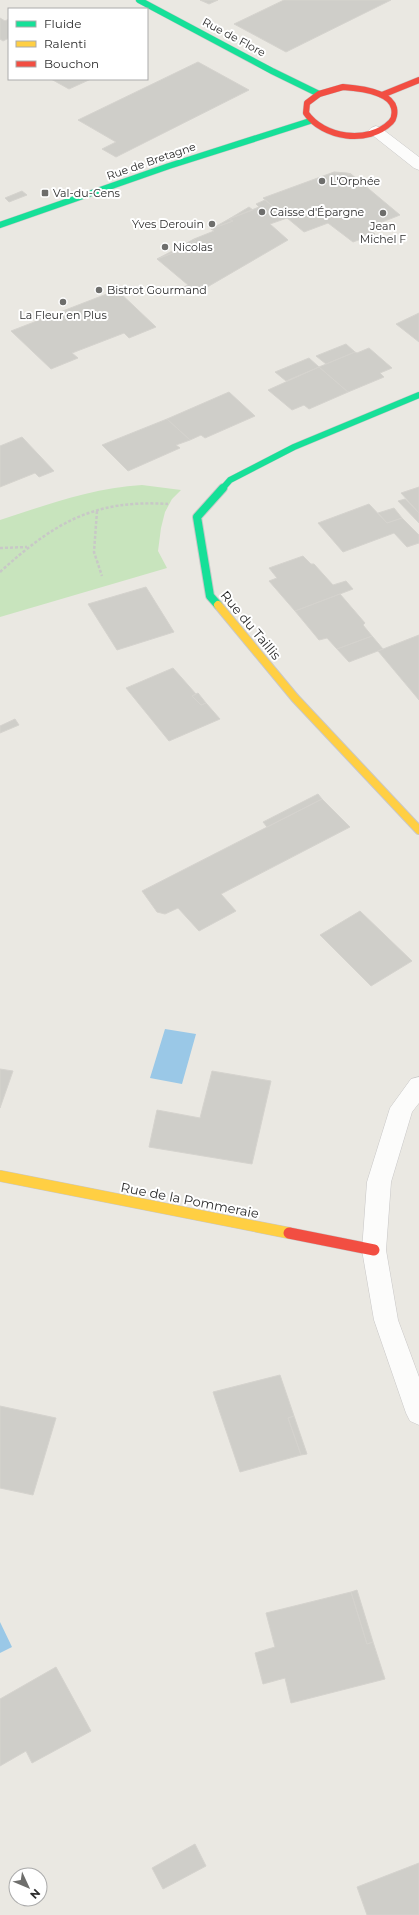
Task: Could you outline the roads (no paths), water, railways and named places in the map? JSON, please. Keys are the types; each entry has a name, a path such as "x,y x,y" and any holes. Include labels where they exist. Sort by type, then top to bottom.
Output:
{"street":[{"name":"Rue de Flore","path":"140,0 318,94"},
{"path":"382,95 419,80"},
{"path":"357,88 382,95 391,102 395,110 394,118 387,126 362,135 332,133 319,128 310,121 306,114 306,107 310,100 318,94 330,90 357,88"},
{"name":"Rue de Bretagne","path":"0,225 169,166 310,121"},
{"path":"376,131 419,165"},
{"name":"Rue du Taillis","path":"419,395 294,447 230,480 196,517 210,596 295,698 419,830"},
{"path":"419,1086 402,1108 380,1182 374,1250 386,1320 419,1413"},
{"name":"Rue de la Pommeraie","path":"0,1176 374,1250"}],"water":[{"path":"165,1029 196,1034 182,1084 150,1078"},
{"path":"0,1622 12,1647 0,1653"}],"place":[{"name":"L'Orphée","path":"322,181"},
{"name":"Val-du-Cens","path":"45,193"},
{"name":"Caisse d'Épargne","path":"262,212"},
{"name":"Jean Michel F","path":"383,213"},
{"name":"Yves Derouin","path":"212,224"},
{"name":"Nicolas","path":"165,247"},
{"name":"Bistrot Gourmand","path":"99,290"},
{"name":"La Fleur en Plus","path":"63,302"}]}
